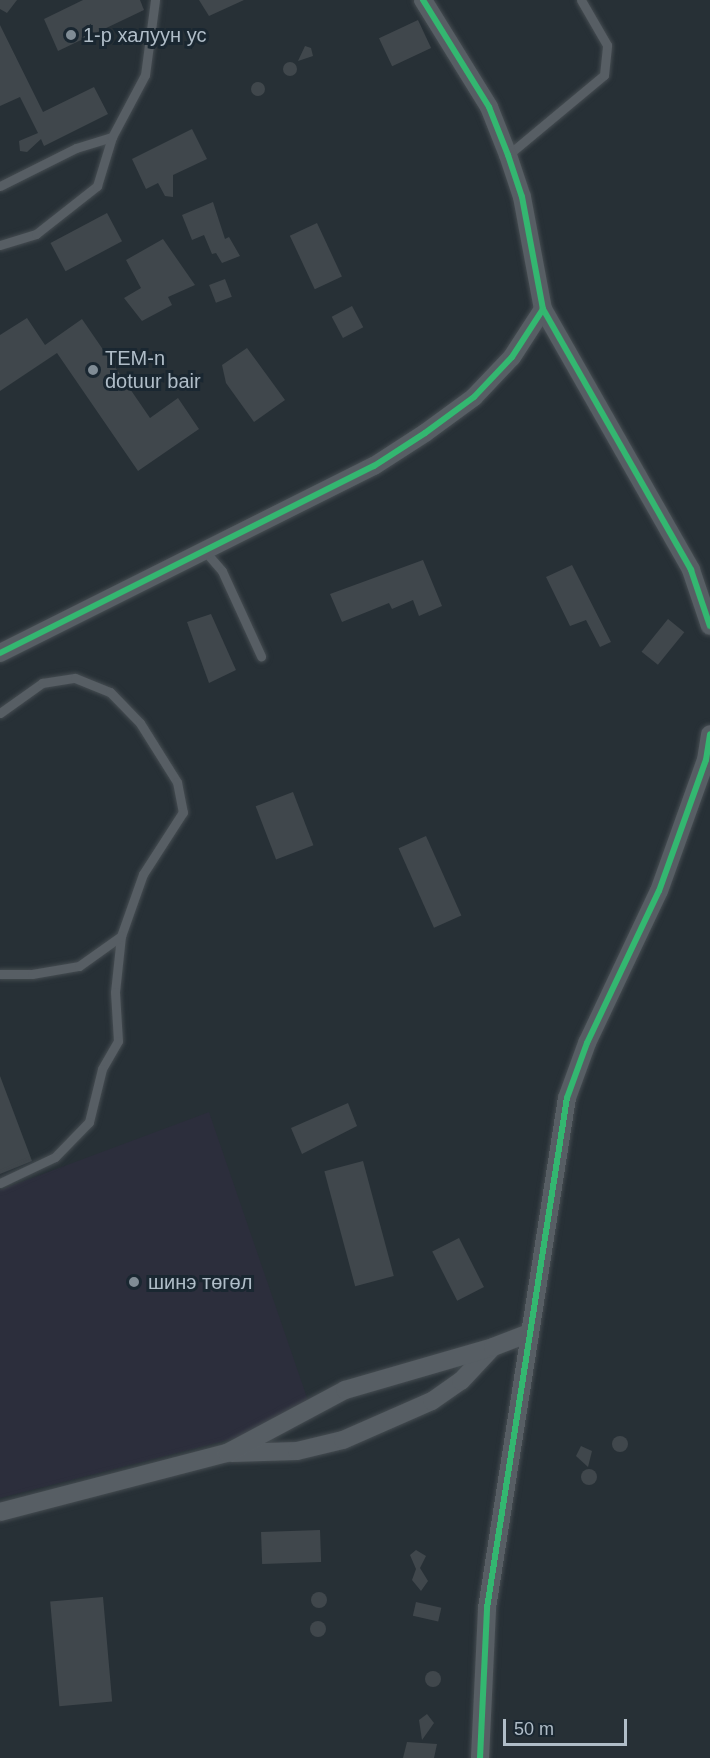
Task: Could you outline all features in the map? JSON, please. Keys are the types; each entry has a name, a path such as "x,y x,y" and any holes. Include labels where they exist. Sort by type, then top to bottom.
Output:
{"street":[{"path":"423,0 489,107 508,155 522,197 543,309 691,570 710,626"},
{"path":"0,653 374,465 425,434 474,397 512,357 543,309"},
{"path":"480,1758 487,1608 567,1098 587,1043 659,891 706,760 710,734"},
{"path":"0,1512 227,1453 345,1390 493,1347 529,1333"},
{"path":"227,1453 297,1452 343,1440 432,1401 461,1381 493,1347"}],"lane":[{"path":"0,245 36,234 97,186 112,137 145,75 154,0"},
{"path":"508,155 604,75 607,45 581,0"},
{"path":"0,186 75,148 112,137"},
{"path":"203,549 222,571 261,656"},
{"path":"0,713 42,683 75,678 110,692 140,723 177,782 183,812 143,874 121,936 115,992 118,1041 102,1070 89,1122 55,1157 0,1183"},
{"path":"0,974 32,974 79,966 121,936"}],"shaded area":[{"name":"шинэ төгөл","path":"209,1112 314,1418 0,1498 0,1190"}],"building":[{"path":"0,0 17,0 7,13 0,9"},
{"name":"1-р халуун ус","path":"83,0 140,0 144,10 58,51 44,19"},
{"path":"199,0 244,0 209,16"},
{"path":"418,20 431,48 392,66 379,38"},
{"path":"0,25 43,112 94,87 108,114 44,146 41,139 27,152 20,151 19,141 38,133 20,97 0,106"},
{"path":"305,46 311,48 313,56 298,61"},
{"path":"287,62 293,62 297,69 293,76 287,76 283,72 283,66"},
{"path":"258,82 263,84 265,89 263,94 258,96 253,94 251,89 253,84"},
{"path":"192,129 207,159 173,175 173,197 165,196 158,183 146,189 132,159"},
{"path":"213,202 225,239 229,237 240,256 222,263 216,253 212,254 204,235 192,240 182,215"},
{"path":"107,213 122,241 66,271 50,243"},
{"path":"317,223 342,276 315,289 290,236"},
{"path":"163,239 195,285 168,297 172,305 142,321 124,298 141,288 126,260"},
{"path":"225,279 232,297 216,303 209,285"},
{"path":"352,306 363,327 343,338 332,317"},
{"name":"TEM-n dotuur bair","path":"27,318 45,345 82,319 150,418 178,398 199,429 138,471 57,353 0,391 0,335"},
{"path":"247,348 285,400 254,422 226,383 222,365"},
{"path":"423,560 442,606 419,616 413,600 392,609 389,603 342,622 330,594"},
{"path":"572,565 611,642 600,647 586,620 570,626 546,577"},
{"path":"211,614 236,670 209,683 187,622"},
{"path":"668,619 684,632 658,665 642,652"},
{"path":"293,792 313,845 276,860 256,806"},
{"path":"426,836 461,915 434,928 399,848"},
{"path":"0,1076 32,1161 0,1174"},
{"path":"348,1103 357,1126 302,1154 291,1128"},
{"path":"363,1161 394,1276 355,1286 324,1171"},
{"path":"459,1238 484,1287 457,1301 432,1252"},
{"path":"620,1436 626,1438 628,1444 626,1450 620,1452 614,1450 612,1444 614,1438"},
{"path":"581,1446 592,1451 588,1467 576,1456"},
{"path":"586,1469 592,1469 597,1477 595,1483 586,1485 581,1480 581,1474"},
{"path":"320,1530 321,1562 262,1564 261,1532"},
{"path":"416,1550 426,1556 420,1568 428,1581 421,1591 412,1580 416,1569 410,1555"},
{"path":"316,1592 322,1592 327,1600 325,1606 316,1608 311,1603 311,1597"},
{"path":"103,1597 112,1702 59,1706 50,1602"},
{"path":"416,1602 441,1608 438,1621 413,1616"},
{"path":"315,1621 321,1621 326,1629 324,1635 315,1637 310,1632 310,1626"},
{"path":"433,1671 439,1673 441,1679 439,1685 433,1687 427,1685 425,1679 427,1673"},
{"path":"427,1714 434,1723 422,1740 419,1720"},
{"path":"407,1742 437,1744 434,1758 403,1758"}],"cycle path":[{"path":"423,0 489,107 508,155 522,197 543,309 691,570 710,626"},
{"path":"0,653 374,466 425,433 474,397 512,357 543,309"},
{"path":"480,1758 487,1608 567,1098 587,1043 659,891 706,760 710,734"}],"place":[{"name":"1-р халуун ус","path":"71,35"},
{"name":"TEM-n dotuur bair","path":"93,370"},
{"name":"шинэ төгөл","path":"134,1282"}]}
